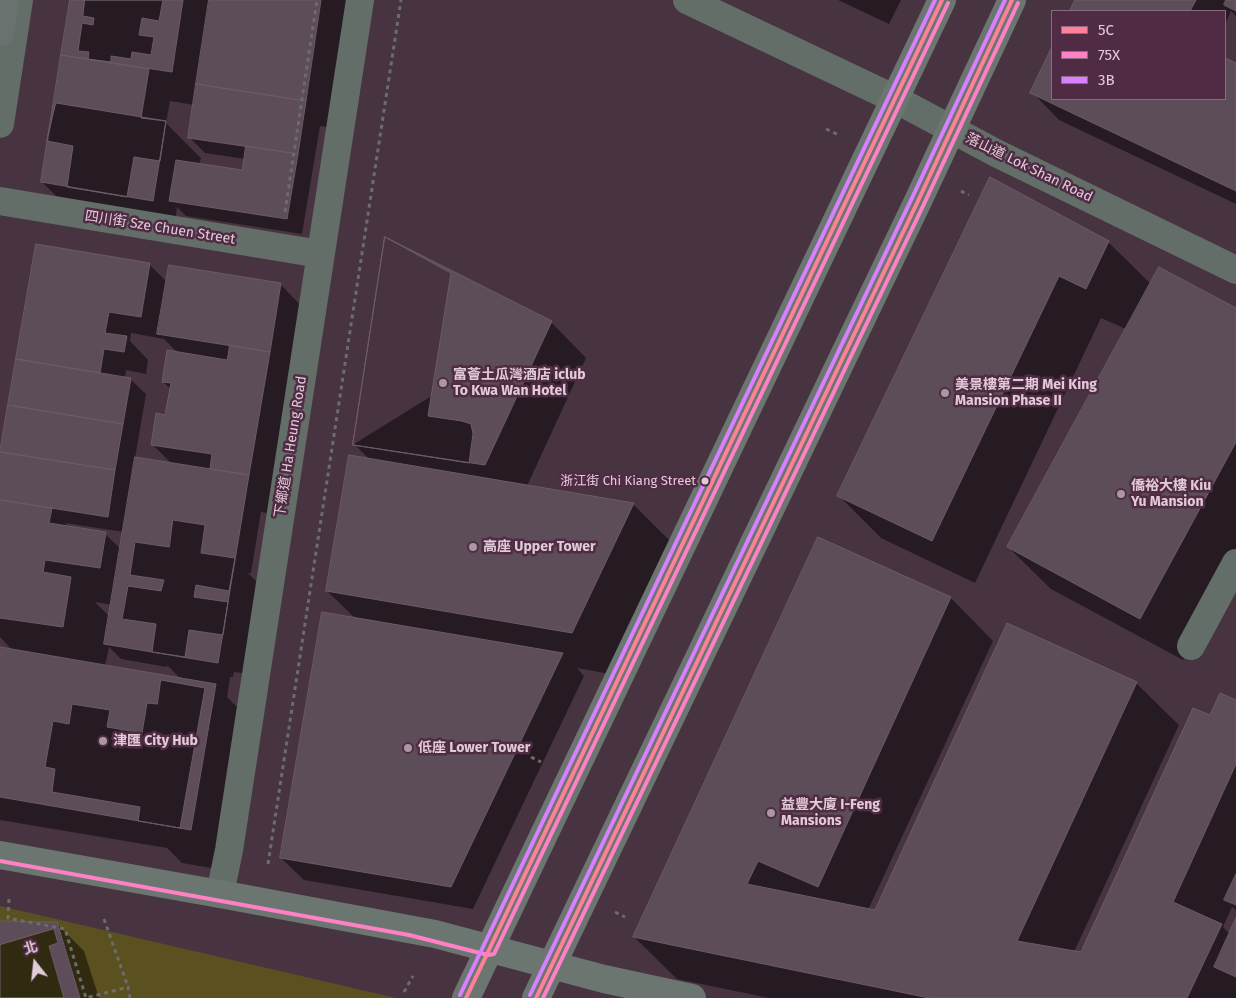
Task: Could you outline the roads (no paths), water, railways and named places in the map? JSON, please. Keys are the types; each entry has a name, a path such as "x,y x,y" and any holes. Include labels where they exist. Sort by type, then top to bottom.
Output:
{"highway":[{"path":"0,32 5,0"}],"main road":[{"path":"466,998 942,0"},
{"path":"536,998 952,130 1012,0"},
{"path":"0,855 435,934 604,979 692,998"}],"street":[{"path":"0,124 20,0"},
{"name":"下鄉道 Ha Heung Road","path":"220,894 229,850 360,0"},
{"name":"落山道 Lok Shan Road","path":"687,0 718,7 952,130 1223,253 1236,270"},
{"name":"四川街 Sze Chuen Street","path":"0,201 320,254"},
{"path":"1191,646 1236,563"}],"place":[{"name":"富薈土瓜灣酒店 iclub To Kwa Wan Hotel","path":"443,383"},
{"name":"美景樓第二期 Mei King Mansion Phase II","path":"945,393"},
{"name":"浙江街 Chi Kiang Street","path":"705,481"},
{"name":"僑裕大樓 Kiu Yu Mansion","path":"1121,494"},
{"name":"高座 Upper Tower","path":"473,547"},
{"name":"津匯 City Hub","path":"103,741"},
{"name":"低座 Lower Tower","path":"408,748"},
{"name":"益豐大廈 I-Feng Mansions","path":"771,813"}]}
